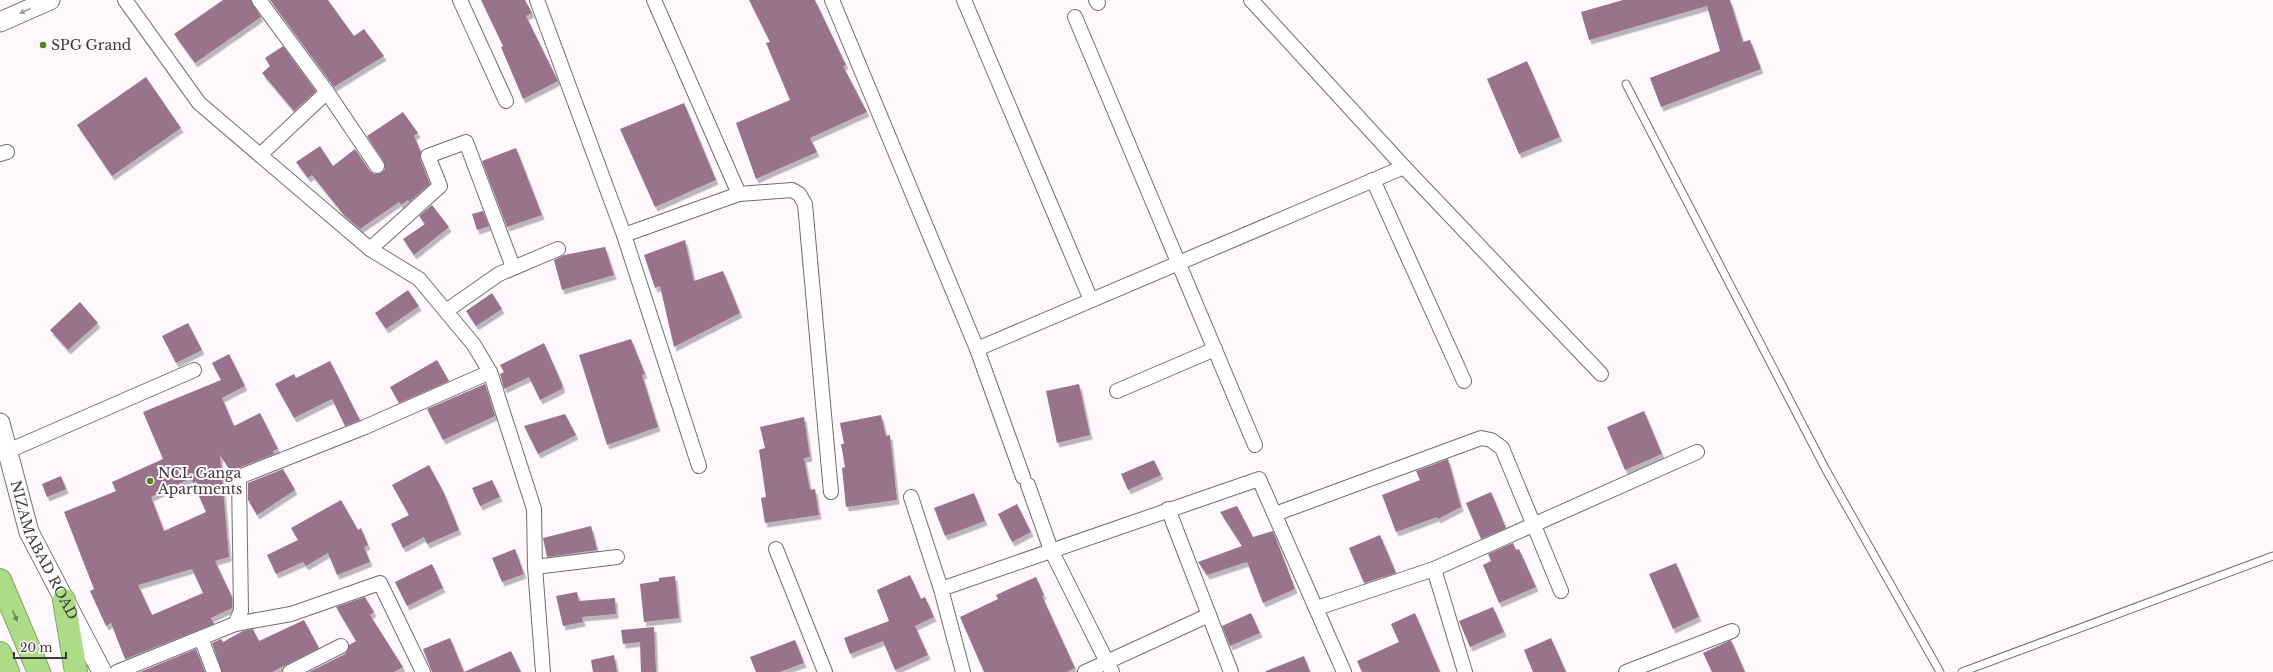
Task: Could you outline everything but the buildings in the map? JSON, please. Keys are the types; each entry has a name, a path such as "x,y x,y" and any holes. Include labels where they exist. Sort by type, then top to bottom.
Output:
{"highway":[{"path":"0,580 39,672"},
{"path":"64,600 76,672"},
{"path":"0,653 8,672"}],"main road":[{"path":"0,22 50,0"},
{"name":"NIZAMABAD ROAD","path":"0,423 29,532 102,672"}],"street":[{"path":"125,0 199,103 370,249 419,279 474,345 490,372 534,509 535,567 543,672"},
{"path":"259,0 327,92 377,166"},
{"path":"460,0 506,101"},
{"path":"537,0 624,235 699,466"},
{"path":"654,0 739,194"},
{"path":"832,0 977,349 1051,550 1109,667"},
{"path":"964,0 1091,300"},
{"path":"1252,0 1404,167 1601,374"},
{"path":"1075,17 1255,445"},
{"path":"260,155 327,92"},
{"path":"370,249 440,186 428,156 466,142 513,268"},
{"path":"977,349 1404,167"},
{"path":"1374,180 1464,381"},
{"path":"624,235 739,194 792,190 799,194 805,204 831,492"},
{"path":"446,311 513,268 558,249"},
{"path":"1117,391 1215,349"},
{"path":"8,451 194,370"},
{"path":"235,624 241,611 239,477 365,427 490,372"},
{"path":"1275,514 1481,438 1491,440 1502,448 1535,524 1561,591"},
{"path":"1317,608 1434,569 1698,452"},
{"path":"941,589 1168,509 1259,479 1344,672"},
{"path":"911,497 941,589 963,672"},
{"path":"1168,509 1231,672"},
{"path":"776,549 822,671"},
{"path":"535,567 617,558"},
{"path":"1434,569 1465,672"},
{"path":"117,672 235,624 291,614 380,583 423,672"},
{"path":"1084,672 1109,667 1209,615"},
{"path":"1626,672 1732,631"},
{"path":"201,638 214,672"},
{"path":"290,672 341,646"}],"lane":[{"path":"1626,84 1826,470 1940,672"},
{"path":"1962,672 2273,556"}],"place":[{"name":"SPG Grand","path":"43,45"},
{"name":"NCL Ganga Apartments","path":"150,481"}]}
